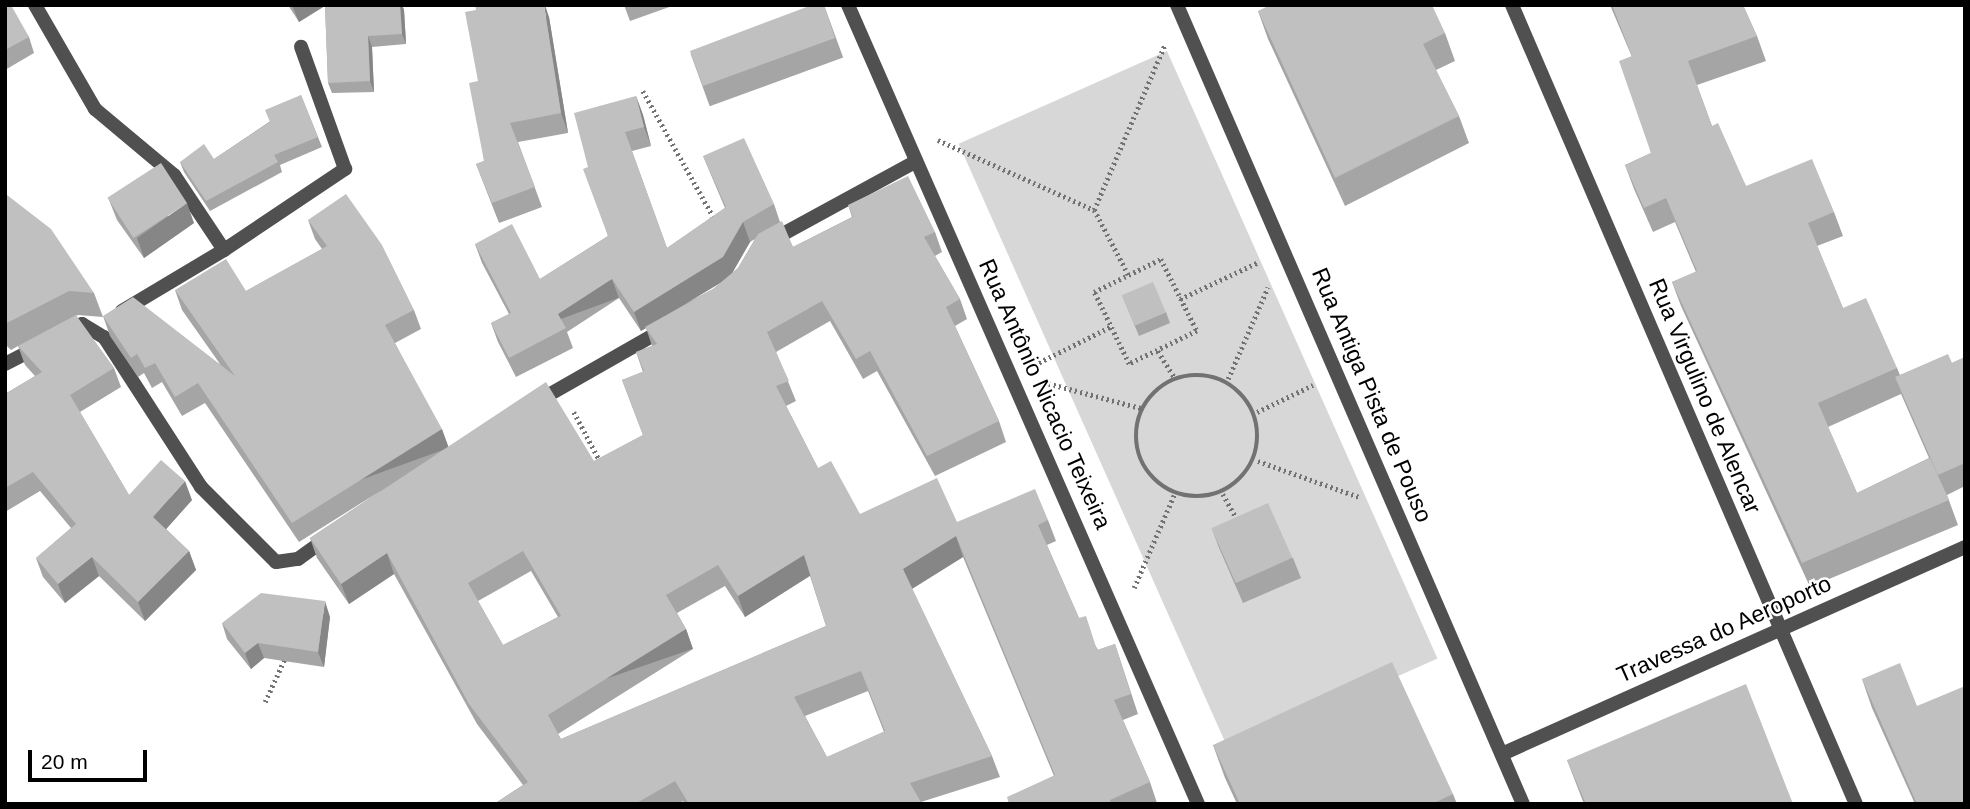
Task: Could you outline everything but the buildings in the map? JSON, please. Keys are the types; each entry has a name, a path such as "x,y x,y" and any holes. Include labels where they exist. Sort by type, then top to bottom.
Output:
{"street":[{"path":"35,5 95,108 174,175 224,250"},
{"name":"Rua Antônio Nicacio Teixeira","path":"848,5 915,162 1015,375 1198,804"},
{"name":"Rua Virgulino de Alencar","path":"1512,5 1856,804"},
{"name":"Rua Antiga Pista de Pouso","path":"1178,8 1523,804"},
{"path":"98,332 345,169 301,47"},
{"path":"758,247 915,162"},
{"path":"527,408 561,386 677,322"},
{"path":"5,364 82,324 98,332 201,486 276,562 298,559 346,525"},
{"name":"Travessa do Aeroporto","path":"1502,754 1965,547"}],"path":[{"path":"1094,209 1178,8"},
{"path":"643,91 719,226"},
{"path":"898,122 1094,209 1128,275"},
{"path":"1180,299 1284,251"},
{"path":"1227,379 1284,251"},
{"path":"1161,259 1180,299 1196,331 1129,364 1094,292 1161,259"},
{"path":"1015,375 1111,327"},
{"path":"1158,350 1174,377"},
{"path":"1257,412 1337,373"},
{"path":"1015,375 1141,408"},
{"path":"1174,377 1227,379 1257,412 1258,460 1223,495 1174,495 1147,474 1135,442 1141,408 1174,377"},
{"path":"561,386 605,472"},
{"path":"1258,460 1396,511"},
{"path":"1119,620 1174,495"},
{"path":"1223,495 1240,525"},
{"path":"265,702 290,646"}],"shaded area":[{"path":"1167,51 1437,659 1229,751 959,144"}]}
